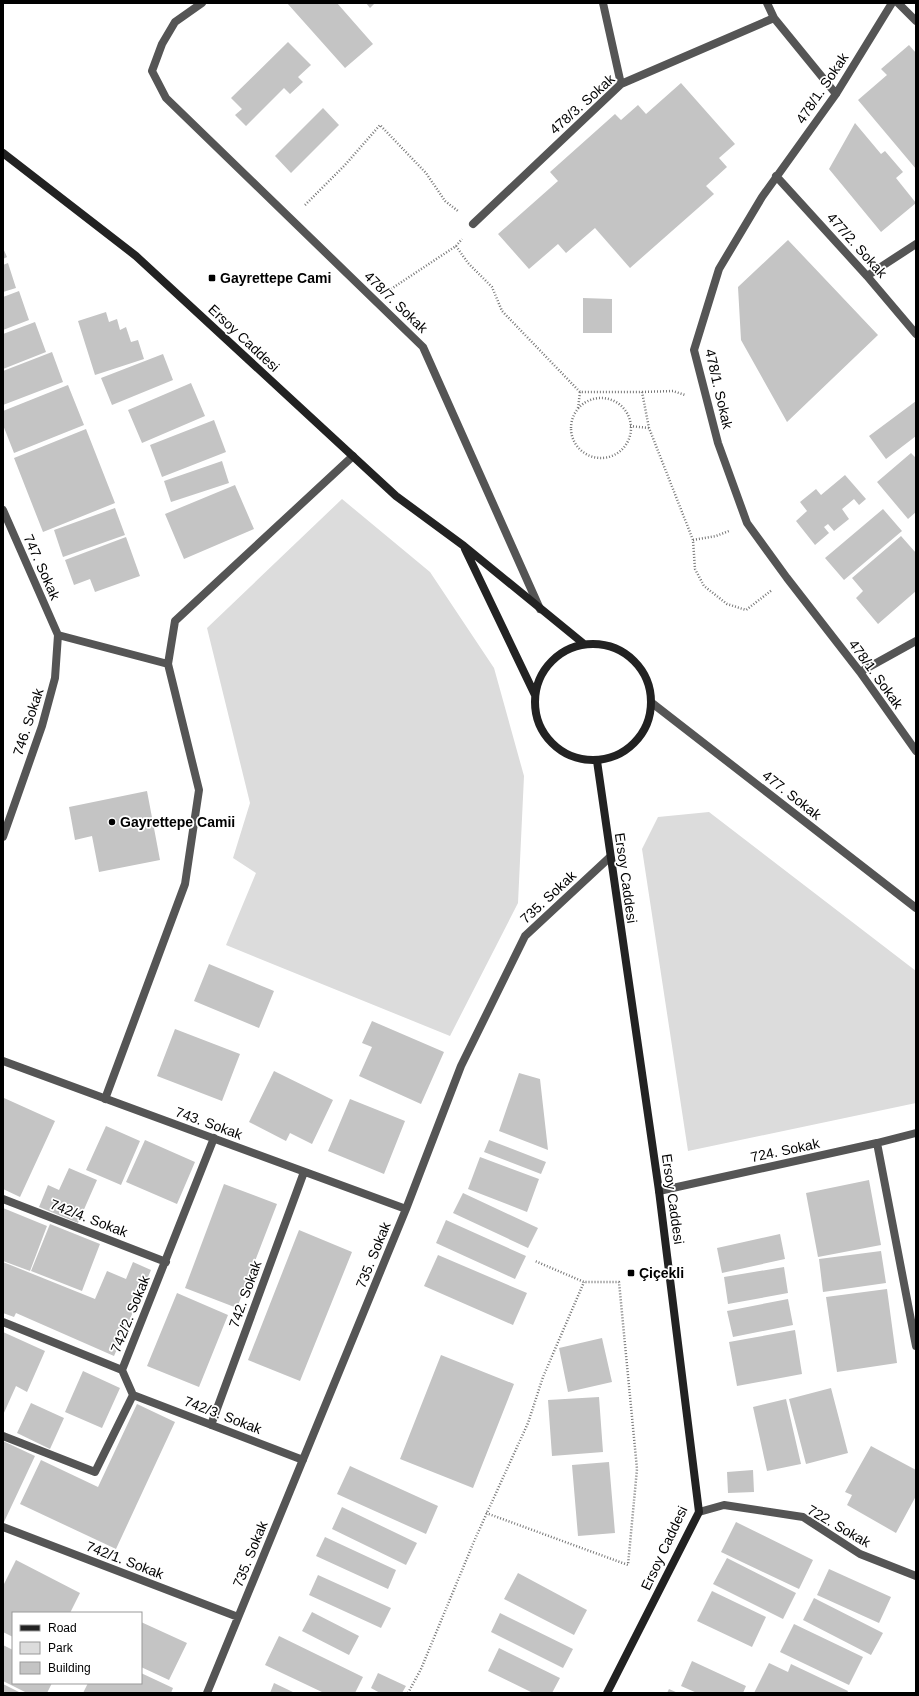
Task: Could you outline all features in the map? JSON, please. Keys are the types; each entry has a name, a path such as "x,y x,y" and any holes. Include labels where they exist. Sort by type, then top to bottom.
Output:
{"main road":[{"name":"Ersoy Caddesi","path":"3,153 136,256 396,496 464,546 584,644"},
{"name":"Ersoy Caddesi","path":"464,546 535,695"},
{"name":"Ersoy Caddesi","path":"584,644 600,644 617,648 632,657 642,670 650,686 652,703 649,721 640,737 627,750 610,758 596,761 573,757 556,748 543,733 536,714 535,695 540,677 551,662 566,651 584,644"},
{"name":"Ersoy Caddesi","path":"596,761 659,1191 699,1512 606,1693"}],"street":[{"name":"478/7. Sokak","path":"202,3 174,22 162,44 152,71 166,98 423,347 540,609"},
{"path":"604,3 621,84"},
{"path":"767,3 774,18 836,94"},
{"name":"478/1. Sokak","path":"892,3 836,94 762,197 719,269 694,350 718,443 747,523 787,578 860,672 916,751"},
{"path":"898,3 916,21"},
{"name":"478/3. Sokak","path":"473,224 621,84 774,18"},
{"name":"477/2. Sokak","path":"776,176 868,276 916,334"},
{"path":"868,276 916,244"},
{"path":"105,1099 185,884 199,790 168,664 174,621 354,456"},
{"name":"747. Sokak","path":"3,510 58,635"},
{"path":"58,635 168,664"},
{"name":"746. Sokak","path":"3,837 42,726 55,678 58,635"},
{"path":"860,672 916,641"},
{"name":"477. Sokak","path":"652,703 916,908"},
{"name":"735. Sokak","path":"207,1693 406,1209 461,1066 526,936 610,857"},
{"name":"743. Sokak","path":"3,1061 406,1209"},
{"name":"724. Sokak","path":"659,1191 877,1144 916,1133"},
{"name":"742/2. Sokak","path":"133,1395 122,1370 214,1138"},
{"path":"877,1144 916,1346"},
{"name":"742. Sokak","path":"211,1425 304,1172"},
{"name":"742/4. Sokak","path":"3,1199 166,1262"},
{"path":"3,1322 122,1370"},
{"path":"3,1436 95,1472 133,1395"},
{"name":"742/3. Sokak","path":"133,1395 303,1460"},
{"name":"722. Sokak","path":"699,1512 724,1505 804,1517 860,1554 916,1576"},
{"name":"742/1. Sokak","path":"3,1528 238,1617"}],"path":[{"path":"292,220 307,202 345,165 380,125 426,173 445,201 473,224 456,246 402,281 376,301"},
{"path":"456,246 468,263 492,287 502,311 580,392 673,391 707,402"},
{"path":"578,408 586,402 595,399 605,399 615,402 622,408 628,416 630,426 629,436 625,445 619,452 610,457 600,458 582,452 576,445 572,436 571,427 573,417 578,408 580,392"},
{"path":"642,392 649,428 693,540 695,569 704,586 726,604 746,610 787,578"},
{"path":"630,426 649,428"},
{"path":"693,540 716,536 747,523"},
{"path":"486,1513 628,1565 637,1470 619,1282 584,1282 535,1261"},
{"path":"408,1693 421,1669 486,1513 528,1423 544,1377 584,1282"}],"green space":[{"path":"342,499 430,572 494,668 524,776 518,903 450,1036 226,945 256,873 233,858 250,803 207,628"},
{"path":"709,812 916,971 916,1103 688,1151 642,849 658,817"}],"building":[{"path":"287,3 337,3 373,44 345,68"},
{"path":"366,3 375,3 370,8"},
{"path":"288,42 311,65 298,77 303,82 290,94 284,88 246,126 235,115 242,109 231,98"},
{"path":"909,45 916,53 916,169 858,100 887,75 881,69"},
{"path":"681,83 735,144 719,158 727,167 706,186 714,194 630,268 595,228 566,253 558,244 529,269 498,234 558,181 550,172 615,114 621,120 638,105 646,114"},
{"path":"323,108 339,125 291,173 275,156"},
{"path":"855,123 881,154 885,151 903,172 896,178 916,203 881,232 829,169"},
{"path":"788,240 878,335 787,422 741,340 738,287"},
{"path":"3,248 7,257 3,259"},
{"path":"8,263 16,288 3,292 3,265"},
{"path":"19,291 29,320 3,330 3,297"},
{"path":"583,298 612,299 612,333 583,333"},
{"path":"106,312 109,322 117,319 120,330 126,327 131,342 138,340 144,359 95,375 78,321"},
{"path":"35,322 46,352 3,369 3,334"},
{"path":"52,352 63,382 3,405 3,371"},
{"path":"163,354 173,380 112,405 101,378"},
{"path":"191,383 205,416 142,443 128,410"},
{"path":"68,385 84,425 14,453 3,425 3,411"},
{"path":"916,401 916,436 886,459 869,436"},
{"path":"214,420 226,452 162,477 150,445"},
{"path":"86,429 115,503 43,532 14,458"},
{"path":"911,453 916,458 916,512 908,519 877,482"},
{"path":"222,461 229,483 171,502 164,481"},
{"path":"845,475 866,499 859,505 854,499 842,509 849,519 834,531 828,524 824,527 829,533 815,545 796,521 807,511 800,502 816,489 821,495"},
{"path":"235,485 254,529 184,559 165,514"},
{"path":"115,508 125,535 63,557 54,530"},
{"path":"883,509 902,531 844,580 825,558"},
{"path":"901,536 916,553 916,591 878,624 856,598 863,591 852,578"},
{"path":"126,537 140,576 95,592 90,579 74,585 65,560"},
{"name":"Gayrettepe Camii","path":"147,791 160,860 99,872 92,836 75,840 69,807"},
{"path":"209,964 274,991 259,1028 194,1001"},
{"path":"372,1021 444,1052 421,1104 359,1076 372,1047 362,1043"},
{"path":"175,1029 240,1054 222,1101 157,1076"},
{"path":"274,1071 333,1100 312,1144 290,1133 286,1141 249,1122"},
{"path":"519,1073 540,1079 548,1150 499,1131"},
{"path":"4,1098 55,1121 20,1197 3,1189"},
{"path":"350,1099 405,1121 384,1174 328,1151"},
{"path":"106,1126 140,1141 121,1185 86,1170"},
{"path":"145,1140 195,1162 177,1204 126,1182"},
{"path":"489,1140 546,1162 541,1174 484,1152"},
{"path":"480,1157 539,1179 527,1212 468,1189"},
{"path":"69,1168 97,1180 78,1223 39,1207 48,1185 59,1190"},
{"path":"869,1180 881,1245 818,1257 806,1193"},
{"path":"224,1184 277,1204 237,1308 185,1288"},
{"path":"463,1193 538,1228 528,1248 453,1213"},
{"path":"3,1208 47,1226 30,1271 3,1261"},
{"path":"446,1220 526,1256 515,1279 436,1243"},
{"path":"50,1224 100,1244 82,1291 31,1271"},
{"path":"299,1230 352,1252 300,1381 248,1360"},
{"path":"780,1234 785,1259 722,1273 717,1248"},
{"path":"881,1251 886,1283 823,1292 819,1259"},
{"path":"438,1255 527,1293 513,1325 424,1286"},
{"path":"3,1262 95,1299 107,1271 126,1279 133,1262 151,1270 114,1356 16,1313 14,1317 3,1313"},
{"path":"784,1267 788,1293 728,1304 724,1277"},
{"path":"887,1289 897,1363 837,1372 826,1297"},
{"path":"177,1293 228,1315 199,1387 147,1366"},
{"path":"788,1299 793,1325 733,1337 727,1311"},
{"path":"795,1330 802,1374 737,1386 729,1342"},
{"path":"3,1332 45,1351 27,1392 16,1386 3,1415"},
{"path":"602,1338 612,1382 568,1392 559,1348"},
{"path":"441,1355 514,1384 473,1488 400,1459"},
{"path":"83,1371 120,1388 102,1428 65,1412"},
{"path":"831,1388 848,1453 806,1464 789,1399"},
{"path":"599,1397 603,1452 552,1456 548,1400"},
{"path":"786,1399 801,1464 767,1471 753,1407"},
{"path":"31,1403 64,1418 50,1449 17,1433"},
{"path":"137,1404 175,1422 116,1549 20,1504 41,1460 98,1487"},
{"path":"3,1441 35,1456 4,1522 3,1522"},
{"path":"871,1446 916,1470 916,1496 896,1533 847,1505 852,1495 845,1492"},
{"path":"609,1462 615,1533 578,1536 572,1465"},
{"path":"350,1466 438,1506 426,1534 337,1494"},
{"path":"753,1470 754,1492 728,1493 727,1472"},
{"path":"342,1507 417,1543 406,1565 332,1529"},
{"path":"736,1522 813,1560 799,1589 721,1552"},
{"path":"325,1537 396,1570 388,1589 316,1556"},
{"path":"727,1558 796,1593 783,1619 713,1584"},
{"path":"16,1560 80,1593 70,1612 12,1612 12,1636 3,1632 3,1586"},
{"path":"829,1569 891,1597 879,1623 817,1595"},
{"path":"518,1573 587,1610 574,1635 504,1599"},
{"path":"318,1575 391,1608 381,1628 309,1595"},
{"path":"712,1591 766,1617 752,1647 697,1621"},
{"path":"814,1598 883,1633 871,1655 803,1620"},
{"path":"312,1612 359,1636 349,1655 302,1631"},
{"path":"500,1613 573,1649 563,1668 491,1632"},
{"path":"142,1622 187,1643 169,1680 142,1667"},
{"path":"794,1624 863,1657 849,1685 780,1652"},
{"path":"279,1636 363,1677 355,1693 324,1693 265,1665"},
{"path":"3,1645 12,1650 12,1684 52,1684 47,1693 27,1693 3,1681"},
{"path":"499,1648 560,1678 552,1693 533,1693 488,1671"},
{"path":"692,1661 746,1686 743,1693 697,1693 681,1686"},
{"path":"769,1663 788,1672 791,1664 848,1691 847,1693 754,1693"},
{"path":"142,1673 173,1688 171,1693 83,1693 88,1684 142,1684"},
{"path":"378,1673 406,1686 402,1693 380,1693 371,1688"},
{"path":"274,1683 295,1693 270,1693"},
{"path":"3,1684 21,1693 3,1693"},
{"path":"669,1689 678,1693 667,1693"}],"place":[{"name":"Gayrettepe Cami","path":"212,278"},
{"name":"Gayrettepe Camii","path":"112,822"},
{"name":"Çiçekli","path":"631,1273"}]}
